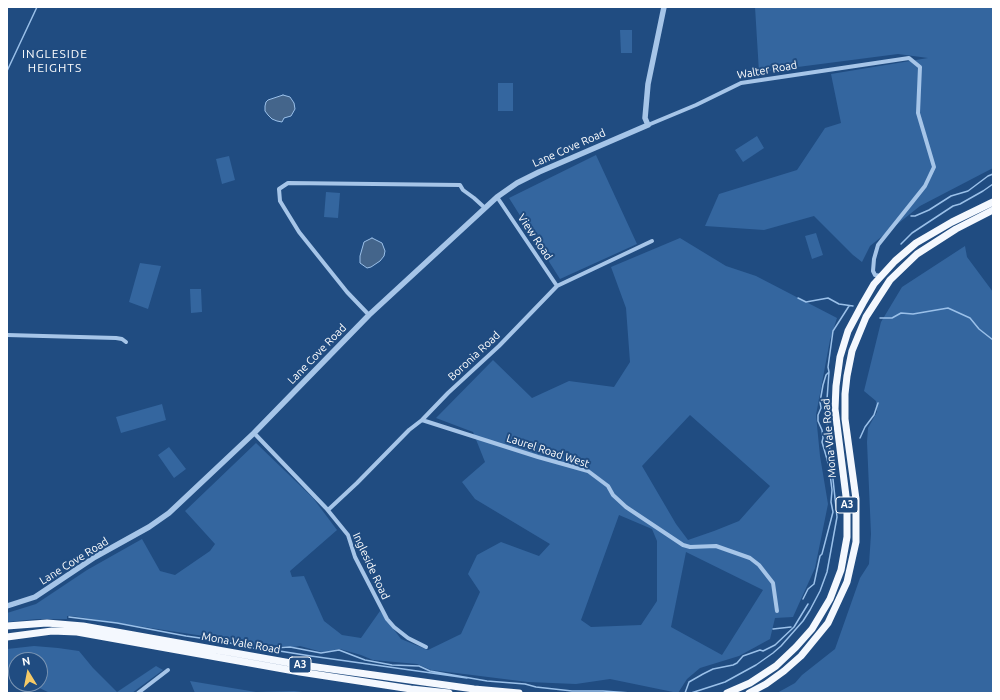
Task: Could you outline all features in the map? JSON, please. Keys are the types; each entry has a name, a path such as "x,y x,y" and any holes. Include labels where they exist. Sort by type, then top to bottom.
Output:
{"highway":[{"name":"Mona Vale Road","path":"727,693 750,683 776,666 796,647 812,629 830,599 841,570 847,537 847,504 836,409 836,386 840,357 848,331 862,303 881,276 895,261 916,243 946,225 993,202"},
{"name":"Mona Vale Road","path":"749,693 766,684 784,671 811,644 828,623 847,582 856,542 856,500 845,419 845,394 852,351 866,317 890,280 917,254 956,229 993,210"},
{"name":"Mona Vale Road","path":"7,626 47,623 83,626 302,665 474,689 519,693"},
{"name":"Mona Vale Road","path":"7,637 44,632 77,632 300,672 411,689 449,693"}],"street":[{"path":"648,125 645,118 648,84 664,7"},
{"name":"Walter Road","path":"648,125 696,105 741,83 909,58 920,67 918,113 934,167 925,186 878,245 874,259 873,271 875,275 881,276"},
{"name":"Lane Cove Road","path":"7,606 35,597 95,557 149,528 169,513 254,433 369,315 497,197 517,183 539,172 648,125"},
{"path":"369,315 347,292 299,232 280,201 279,189 288,183 460,185 463,190 485,208"},
{"name":"View Road","path":"497,197 557,286"},
{"name":"Boronia Road","path":"328,510 409,430 422,420 448,393 499,346 557,286 652,241"},
{"path":"7,336 116,338 122,339 126,342"},
{"name":"Laurel Road West","path":"422,420 588,471 608,486 613,495 626,507 683,545 690,547 716,546 750,558 759,565 773,583 777,611"},
{"name":"Ingleside Road","path":"254,433 328,510 348,535 360,568 387,619 394,627 408,638 426,647"},
{"path":"138,693 168,670"}],"shaded area":[{"path":"755,7 993,7 993,168 920,206 870,246 862,262 814,216 764,230 705,226 719,194 797,170 825,128 841,123 831,74 928,58 898,54 759,72"},
{"path":"620,30 632,30 632,53 621,53"},
{"path":"498,83 513,83 513,111 498,111"},
{"path":"283,95 290,97 294,103 295,109 291,116 284,118 282,122 272,119 265,111 265,106 268,100"},
{"path":"757,136 764,148 743,162 735,150"},
{"path":"596,155 637,244 560,279 509,198"},
{"path":"229,156 235,180 222,184 216,159"},
{"path":"326,192 340,193 338,218 324,217"},
{"path":"816,233 823,255 812,259 805,236"},
{"path":"372,238 382,243 385,251 384,256 380,261 367,268 360,263 360,256 364,242"},
{"path":"680,238 726,266 756,276 837,318 830,340 816,415 820,456 828,504 815,568 793,617 775,618 770,639 739,656 700,668 687,679 678,693 610,679 576,684 528,682 431,670 417,664 373,660 340,649 322,652 300,646 256,646 210,637 72,616 67,616 67,619 37,619 7,622 7,613 36,604 87,570 142,539 160,571 175,575 210,551 215,544 185,511 256,443 313,498 337,530 290,571 292,577 304,576 324,621 342,635 361,638 380,611 401,639 428,650 461,634 480,592 468,574 477,555 501,542 539,556 550,544 475,499 462,482 485,462 473,432 436,418 493,360 532,398 569,381 614,387 630,362 626,308 611,267","holes":["690,415 770,486 739,521 688,540 676,524 642,466","619,515 652,529 657,541 657,601 641,625 591,627 581,620","686,552 763,590 722,655 671,627"]},
{"path":"965,246 967,257 993,292 993,693 777,693 795,683 802,675 835,649 860,578 869,564 871,534 867,442 868,428 877,412 876,401 864,391 881,322 902,287"},
{"path":"140,263 161,266 148,309 129,302"},
{"path":"190,289 201,289 202,312 191,313"},
{"path":"162,404 166,420 121,433 116,417"},
{"path":"169,447 186,469 174,478 158,455"},
{"path":"34,646 79,651 93,668 117,692 156,666 163,670 132,693 50,693 48,692 48,652 8,652 8,673 7,649"},
{"path":"190,681 256,692 294,691 311,693 195,693"}],"waterway":[{"path":"7,71 37,7"},
{"path":"911,216 915,216 929,210 951,196 968,191 993,174"},
{"path":"901,244 912,233 953,206 960,204 993,184"},
{"path":"798,298 806,302 828,298 839,304 853,306"},
{"path":"691,693 725,682 756,665 773,653 803,621 820,591 827,572 837,517 826,413 829,372 828,367 833,331 849,306"},
{"path":"880,318 892,318 901,313 913,314 948,308 970,318 979,329 993,340"},
{"path":"803,599 808,589 814,584 820,556 822,554 833,512 829,466 822,442 822,430 818,421 823,385 826,375 829,372"},
{"path":"860,438 865,427 874,415 878,403"},
{"path":"685,693 689,682 703,674 713,669 733,665 743,656 760,650 763,651 775,645 794,627 808,604"},
{"path":"69,617 117,623 221,641 257,649 290,647 321,653 339,650 365,660 392,665 419,666 430,671 487,681 525,684 536,687 572,691 631,693"},
{"path":"773,629 791,627"},
{"path":"272,648 273,650 311,656 467,678"}],"district":[{"name":"INGLESIDE HEIGHTS","path":"55,61"}]}
